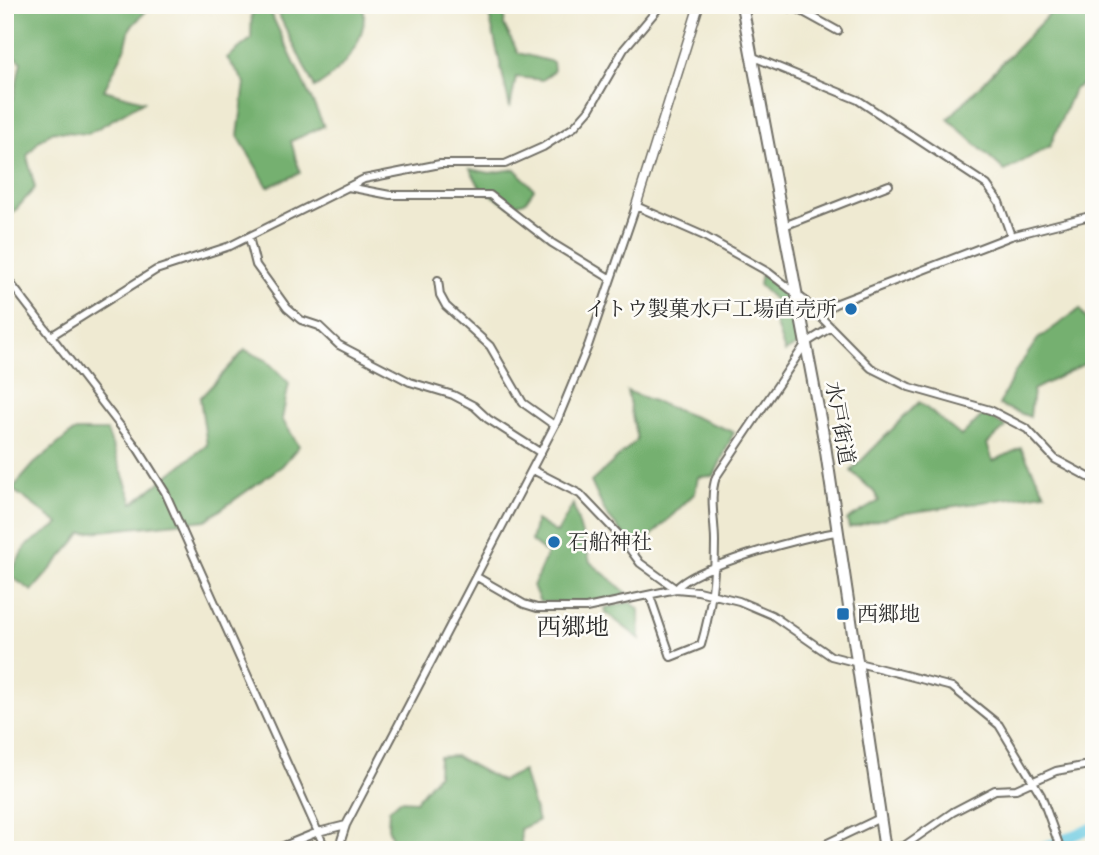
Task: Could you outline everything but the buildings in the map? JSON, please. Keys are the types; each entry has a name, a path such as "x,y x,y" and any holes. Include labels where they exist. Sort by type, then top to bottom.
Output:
{"highway":[{"name":"水戸街道","path":"742,5 806,343 838,532 885,849"}],"street":[{"path":"51,336 156,270 249,237 364,179 440,164 505,164 543,147 574,127 589,110 613,65 649,15 660,5"},
{"path":"338,850 346,825 533,470 588,346 636,206 699,5"},
{"path":"758,5 798,9 838,31"},
{"path":"751,57 858,100 987,185 999,202 1010,236"},
{"path":"784,226 890,185"},
{"path":"348,187 390,195 490,195 559,247 611,279"},
{"path":"636,206 725,247 768,272 796,292 871,369 909,387 970,403 1004,417 1037,437 1055,459 1094,480"},
{"path":"819,314 835,304 1010,236 1094,215"},
{"path":"249,237 257,265 287,308 301,320 319,326 339,345 410,382 453,395 474,406 488,419 541,453"},
{"path":"5,276 138,449 165,492 326,850"},
{"path":"438,280 440,295 446,306 490,346 523,403 554,425"},
{"path":"650,596 671,657 701,645 713,594 713,492 716,477 806,343 830,328"},
{"path":"533,470 580,494 621,537 640,563 676,589"},
{"path":"676,589 683,582 733,559 787,542 838,532"},
{"path":"477,576 524,604 537,608 586,608 676,589 713,594 755,607 782,620 825,653 952,687 993,718 1033,781 1060,848"},
{"path":"885,849 904,846 995,790 1016,789 1056,771 1094,764"},
{"path":"813,850 880,818"},
{"path":"274,850 318,832 346,825"}],"green space":[{"path":"5,5 152,5 130,28 125,49 104,90 144,101 88,134 53,131 39,141 27,156 35,188 13,213 5,211 5,114 13,100 21,62 10,50 8,43"},
{"path":"252,5 267,5 324,126 291,141 300,173 268,187 238,136 245,83 227,58 251,39"},
{"path":"274,5 363,5 364,18 358,42 343,64 315,88"},
{"path":"487,5 512,5 505,12 504,25 518,53 553,62 554,70 543,80 516,77 510,108"},
{"path":"1058,5 1094,5 1094,77 1074,89 1050,146 1005,171 948,119"},
{"path":"470,169 490,173 515,169 534,189 525,202 510,206 481,189"},
{"path":"761,272 790,293 802,342 785,352 773,316 781,306 759,285"},
{"path":"1080,309 1094,332 1094,359 1033,390 1030,417 999,405 1015,372 1038,339"},
{"path":"245,350 266,360 289,383 282,419 299,446 282,466 206,520 82,533 32,591 9,575 27,545 59,524 12,489 34,464 76,431 107,431 133,503 207,445 200,398"},
{"path":"627,391 734,432 714,476 698,477 695,493 637,550 606,514 591,482 637,440"},
{"path":"919,402 961,436 984,414 1006,427 987,444 993,461 1021,448 1045,493 900,514 849,528 847,520 879,501 874,492 851,471"},
{"path":"573,504 590,562 628,594 594,603 540,602 533,586 547,554 531,541 536,520 557,533"},
{"path":"630,602 639,609 640,639 606,613 605,608"},
{"path":"455,756 501,781 523,771 538,821 520,829 522,850 396,850 388,827 389,810 400,800 416,801 438,774 439,757"}],"waterway":[{"path":"1037,850 1094,827"}],"place":[{"name":"イトウ製菓水戸工場直売所","path":"851,309"},
{"name":"石船神社","path":"554,542"},
{"name":"西郷地","path":"843,614"}],"district":[{"name":"西郷地","path":"573,627"}]}
